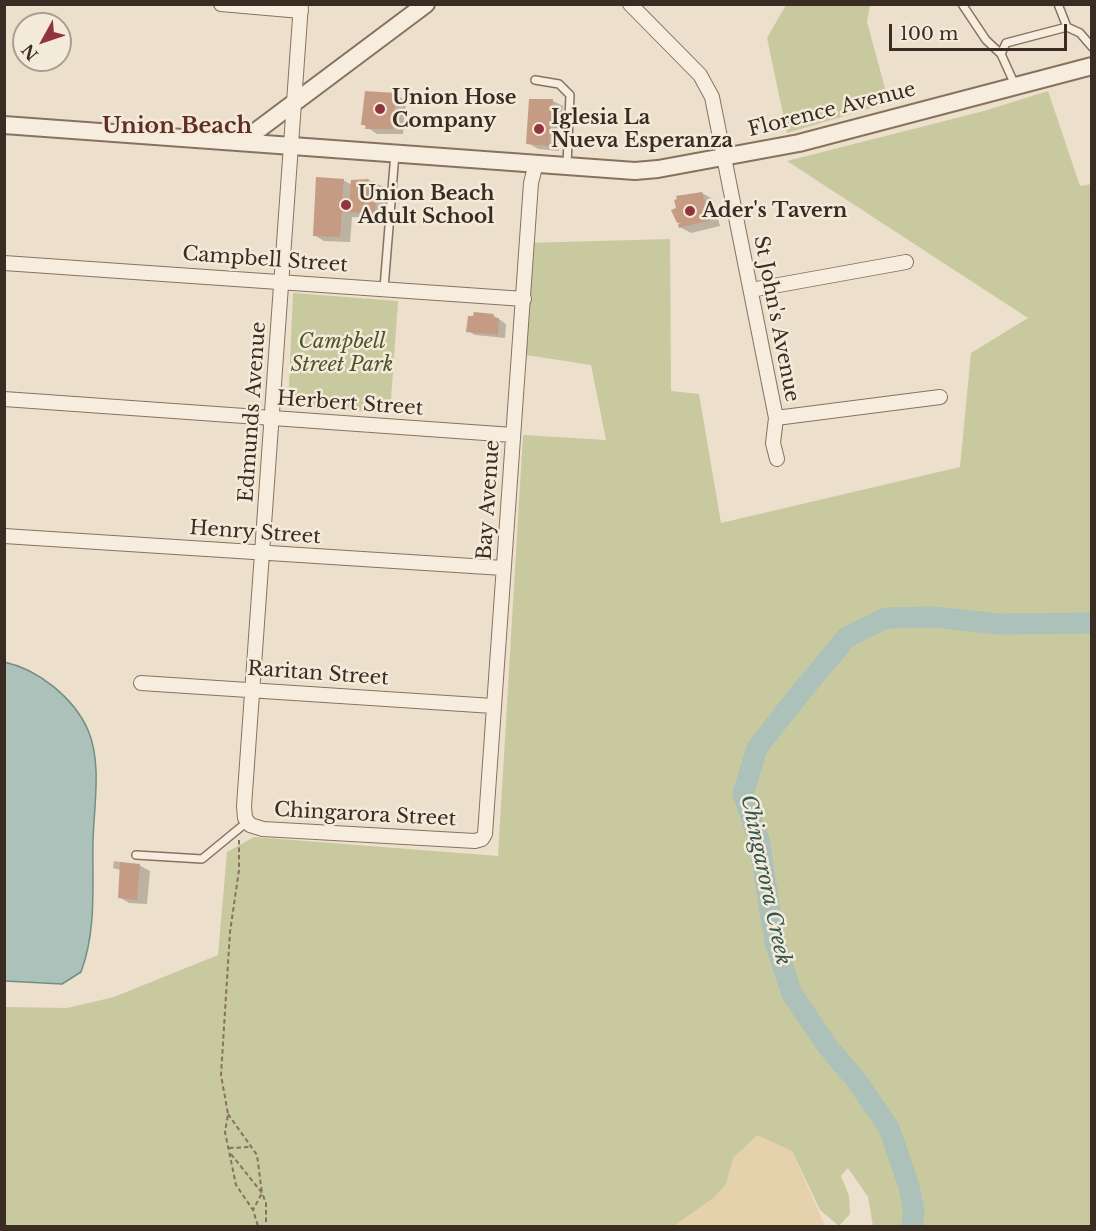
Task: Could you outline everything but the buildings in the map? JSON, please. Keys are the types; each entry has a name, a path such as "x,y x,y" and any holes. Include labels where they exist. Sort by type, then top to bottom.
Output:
{"street":[{"path":"221,4 301,8"},
{"path":"243,141 426,4"},
{"name":"St John's Avenue","path":"630,4 706,84 712,97 776,418 773,443 777,459"},
{"name":"Edmunds Avenue","path":"243,825 301,8"},
{"name":"Florence Avenue","path":"4,125 635,171 799,143 1092,66"},
{"name":"Bay Avenue","path":"482,840 486,827 531,183 536,163"},
{"path":"751,290 906,262"},
{"name":"Campbell Street","path":"4,263 524,299"},
{"path":"776,418 940,397"},
{"name":"Herbert Street","path":"4,399 513,435"},
{"name":"Henry Street","path":"4,536 503,568"},
{"name":"Raritan Street","path":"141,683 493,706"},
{"name":"Chingarora Street","path":"243,825 263,829 482,840"}],"lane":[{"path":"962,4 986,40 1001,54 1015,86"},
{"path":"1058,4 1067,27"},
{"path":"1001,54 1006,43 1067,27 1080,33 1092,47"},
{"path":"535,80 559,84 570,95 567,165"},
{"path":"384,288 395,153"},
{"path":"136,855 200,860 243,825"}],"path":[{"path":"243,825 230,932 221,1057 228,1114 225,1132 236,1185 253,1210 258,1227"},
{"path":"228,1114 257,1155 262,1193 266,1203 266,1227"},
{"path":"229,1148 252,1147"},
{"path":"230,1154 262,1193"},
{"path":"253,1210 262,1193"}],"green space":[{"path":"786,5 870,5 867,22 889,103 787,133 767,38"},
{"path":"1048,91 1080,186 1092,184 1091,1226 873,1226 868,1197 848,1168 841,1176 849,1196 850,1214 839,1226 820,1210 792,1151 734,1157 726,1184 715,1197 674,1226 5,1226 5,1007 67,1008 114,997 218,955 227,852 254,837 498,856 523,435 606,440 591,365 520,354 527,243 670,239 671,391 699,394 721,523 960,467 971,353 1028,318 787,161 984,111"},
{"name":"Campbell Street Park","path":"293,293 398,301 390,413 288,407"}],"sand":[{"path":"757,1135 792,1151 825,1226 674,1226 715,1197 726,1184 734,1157"}],"water":[{"path":"4,662 30,671 64,696 82,718 95,756 92,923 81,972 62,984 5,981"}],"waterway":[{"name":"Chingarora Creek","path":"912,1226 914,1212 909,1186 889,1128 856,1080 828,1047 792,994 775,943 759,840 743,794 757,748 847,637 886,618 934,617 999,624 1092,623"}],"place":[{"name":"Union Hose Company","path":"380,109"},
{"name":"Iglesia La Nueva Esperanza","path":"539,129"},
{"name":"Union Beach Adult School","path":"346,205"},
{"name":"Ader's Tavern","path":"690,211"}],"district":[{"name":"Union Beach","path":"177,127"}]}
